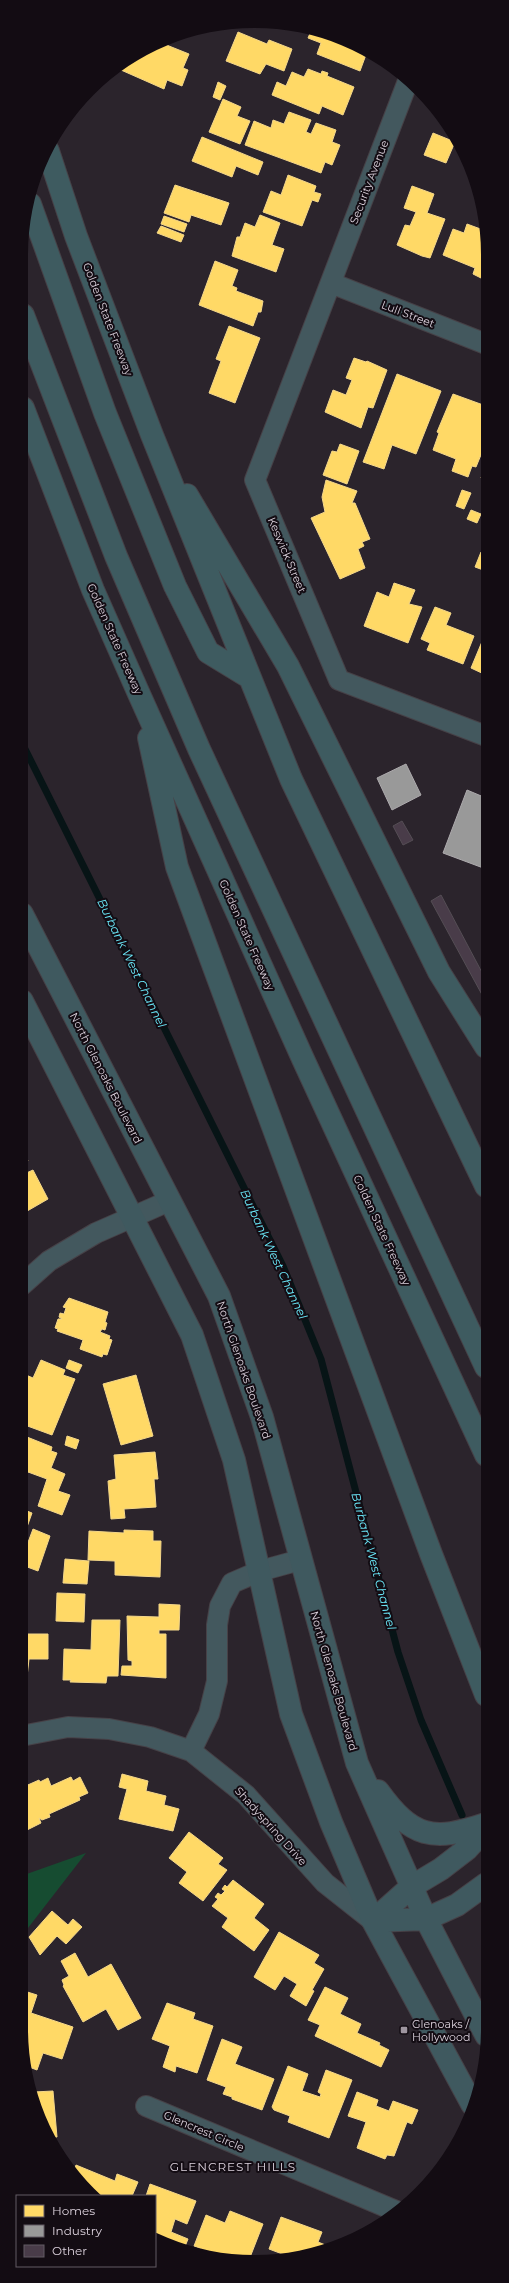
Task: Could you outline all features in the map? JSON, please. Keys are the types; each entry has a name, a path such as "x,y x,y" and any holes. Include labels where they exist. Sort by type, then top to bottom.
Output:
{"highway":[{"name":"Golden State Freeway","path":"50,157 76,236 152,436 291,779 481,1176"},
{"path":"32,210 104,413 175,586 208,652 249,677"},
{"path":"28,328 116,556 200,749 481,1356"},
{"name":"Golden State Freeway","path":"28,421 93,590 139,694 303,1059 481,1444"},
{"path":"152,436 288,666 438,972 481,1039"},
{"path":"139,694 177,867 431,1554 481,1683"}],"main road":[{"name":"North Glenoaks Boulevard","path":"28,926 219,1296 262,1417 300,1560 357,1763 426,1920 481,2025"},
{"path":"28,1013 133,1216 192,1335 234,1460 291,1714 331,1822 373,1921 469,2099"},
{"path":"357,1763 394,1813 417,1830 439,1835 460,1832 481,1826"},
{"path":"373,1921 411,1887 445,1866 467,1849 481,1834"},
{"path":"373,1921 426,1920 457,1905 481,1889"}],"street":[{"name":"Security Avenue","path":"331,283 406,86"},
{"name":"Lull Street","path":"331,283 481,342"},
{"name":"Keswick Street","path":"331,283 255,480 339,680 481,734"},
{"path":"28,1279 48,1261 96,1233 169,1201"},
{"path":"191,1751 209,1714 217,1681 217,1625 220,1606 232,1583 260,1571 300,1560"},
{"name":"Shadyspring Drive","path":"28,1735 68,1727 109,1729 150,1737 191,1751 246,1795 325,1884 373,1921"},
{"name":"Glencrest Circle","path":"146,2106 391,2209"}],"green space":[{"path":"86,1853 28,1928 28,1874"}],"building: Homes":[{"path":"238,32 267,44 269,40 292,49 284,71 266,64 260,74 226,61"},
{"path":"309,35 327,40 365,57 360,71 317,54 321,43 308,38"},
{"path":"167,45 189,54 183,68 188,70 182,86 167,80 164,89 123,71 141,58"},
{"path":"308,69 321,74 322,71 328,73 327,76 354,87 343,115 322,106 319,114 272,95 277,82 286,86 292,72 304,77"},
{"path":"218,82 226,86 220,100 213,97"},
{"path":"223,99 241,107 237,116 250,121 240,144 209,132"},
{"path":"289,112 311,120 306,132 311,134 316,123 336,130 332,142 340,145 332,165 325,162 321,173 245,145 254,121 271,128 273,120 284,124"},
{"path":"433,133 450,140 453,146 446,163 424,155"},
{"path":"202,137 263,162 258,175 236,166 232,177 192,161"},
{"path":"288,175 316,186 314,192 321,194 318,202 312,200 302,226 263,212 271,191 281,195"},
{"path":"175,185 229,203 221,225 191,215 189,222 164,213"},
{"path":"412,186 434,194 427,213 445,219 430,258 397,245 405,225 410,226 416,212 404,208"},
{"path":"260,215 280,223 272,245 284,249 276,272 232,256 237,237 240,237 245,223 255,227"},
{"path":"164,216 187,224 184,232 161,224"},
{"path":"467,224 479,229 481,278 473,274 475,268 443,255 453,229 464,233"},
{"path":"161,226 184,235 181,242 157,233"},
{"path":"215,261 238,270 232,286 237,288 236,291 263,301 261,312 258,312 253,326 199,305"},
{"path":"229,326 260,338 235,403 209,393 221,361 216,359"},
{"path":"354,358 367,361 387,370 373,408 368,407 361,428 325,412 333,390 346,395 352,380 346,378"},
{"path":"397,374 441,391 416,454 392,445 384,469 363,462"},
{"path":"453,394 481,404 481,455 476,467 472,466 468,477 452,471 456,459 433,450 439,433 437,432"},
{"path":"340,444 359,451 347,484 323,475 332,451 337,452"},
{"path":"326,480 357,491 352,503 355,503 370,539 362,542 364,546 358,549 365,568 340,579 311,518 325,512 322,497"},
{"path":"462,490 471,493 464,509 456,506"},
{"path":"471,510 481,514 477,523 467,519"},
{"path":"481,552 481,569 475,567"},
{"path":"394,583 415,590 409,604 422,607 408,643 364,626 377,592 389,597"},
{"path":"435,607 451,613 446,625 474,636 463,664 427,650 430,643 421,639"},
{"path":"481,644 481,673 471,668"},
{"path":"33,1170 48,1199 28,1211 28,1172"},
{"path":"69,1298 108,1312 105,1322 107,1323 105,1330 102,1329 100,1332 110,1336 109,1339 112,1340 107,1355 103,1354 102,1357 80,1349 83,1340 57,1331 58,1329 55,1328 58,1319 62,1319 59,1317 60,1313 64,1314 66,1308 63,1307"},
{"path":"41,1360 65,1370 63,1375 75,1379 52,1435 28,1426 28,1376 33,1378"},
{"path":"69,1360 82,1365 78,1373 66,1368"},
{"path":"136,1375 153,1436 121,1445 103,1384"},
{"path":"67,1436 79,1440 76,1449 65,1445"},
{"path":"28,1437 52,1447 51,1451 57,1453 51,1468 65,1474 58,1491 70,1495 62,1515 38,1506 47,1479 28,1472"},
{"path":"155,1452 158,1479 154,1479 156,1507 124,1509 125,1518 111,1519 108,1481 116,1479 114,1455"},
{"path":"28,1511 32,1513 28,1524"},
{"path":"33,1529 50,1536 38,1571 28,1567 28,1542"},
{"path":"124,1530 153,1531 153,1541 161,1541 160,1577 115,1575 115,1561 88,1560 89,1531 124,1533"},
{"path":"65,1559 89,1561 87,1584 63,1583"},
{"path":"57,1593 85,1594 84,1622 56,1621"},
{"path":"159,1604 180,1605 179,1630 159,1630 159,1634 166,1634 166,1678 121,1675 122,1666 132,1666 132,1661 128,1660 127,1616 159,1617"},
{"path":"92,1620 120,1620 118,1676 107,1676 106,1683 70,1682 71,1680 63,1680 64,1649 91,1650"},
{"path":"28,1634 48,1634 48,1659 29,1659 28,1668"},
{"path":"122,1774 148,1781 146,1791 166,1796 164,1805 179,1809 173,1831 119,1819 127,1789 119,1787"},
{"path":"71,1777 73,1781 80,1777 88,1793 79,1797 80,1800 49,1814 50,1817 42,1820 39,1818 41,1823 28,1830 28,1785 48,1778 51,1786"},
{"path":"189,1832 223,1858 218,1864 227,1870 203,1901 179,1883 187,1872 169,1858"},
{"path":"233,1880 264,1904 254,1918 269,1930 254,1951 222,1927 228,1918 212,1906 218,1899 215,1897 218,1893 221,1895 225,1891 222,1889 225,1885 227,1887"},
{"path":"52,1911 68,1925 73,1919 82,1927 66,1944 57,1936 40,1955 29,1937"},
{"path":"279,1932 319,1955 314,1963 324,1969 312,1990 314,1991 306,2006 290,1996 297,1984 284,1976 275,1990 254,1977"},
{"path":"75,1953 88,1977 111,1964 141,2018 118,2030 106,2009 83,2022 63,1986 62,1980 69,1976 61,1961"},
{"path":"325,1987 348,1998 340,2014 361,2024 357,2033 380,2043 379,2045 389,2050 381,2067 315,2036 320,2025 308,2020"},
{"path":"28,1992 37,1995 31,2013 73,2027 62,2059 43,2053 37,2070 31,2068 28,2043"},
{"path":"167,2003 195,2013 193,2019 213,2026 197,2073 176,2066 175,2072 163,2067 170,2046 152,2039"},
{"path":"222,2039 242,2047 235,2064 274,2079 262,2110 232,2099 232,2097 223,2094 226,2087 207,2080"},
{"path":"288,2066 308,2074 302,2091 320,2097 321,2094 318,2092 326,2070 352,2080 329,2138 288,2122 290,2116 274,2110 272,2107"},
{"path":"53,2091 57,2137 55,2137 51,2129 37,2092"},
{"path":"357,2092 378,2100 376,2106 389,2111 393,2101 418,2110 412,2124 407,2122 394,2156 387,2155 385,2159 357,2148 366,2122 348,2116"},
{"path":"76,2165 115,2181 117,2174 138,2182 132,2195 101,2195 75,2167"},
{"path":"150,2184 196,2201 187,2224 175,2219 171,2232 188,2239 186,2244 156,2233 156,2195 146,2195"},
{"path":"230,2211 263,2224 251,2255 210,2251 194,2246 206,2215 225,2223"},
{"path":"281,2217 322,2232 318,2242 323,2244 299,2251 281,2253 269,2249"}],"building: Industry":[{"path":"406,764 421,795 392,810 377,778"},
{"path":"467,790 481,796 481,867 443,853"}],"building: Other":[{"path":"402,821 413,840 403,845 393,826"},
{"path":"441,895 481,971 481,993 431,901"}],"waterway":[{"name":"Burbank West Channel","path":"28,755 283,1266 321,1359 398,1652 421,1720 462,1815"}],"place":[{"name":"Glenoaks / Hollywood","path":"404,2030"}],"district":[{"name":"GLENCREST HILLS","path":"233,2166"}]}
